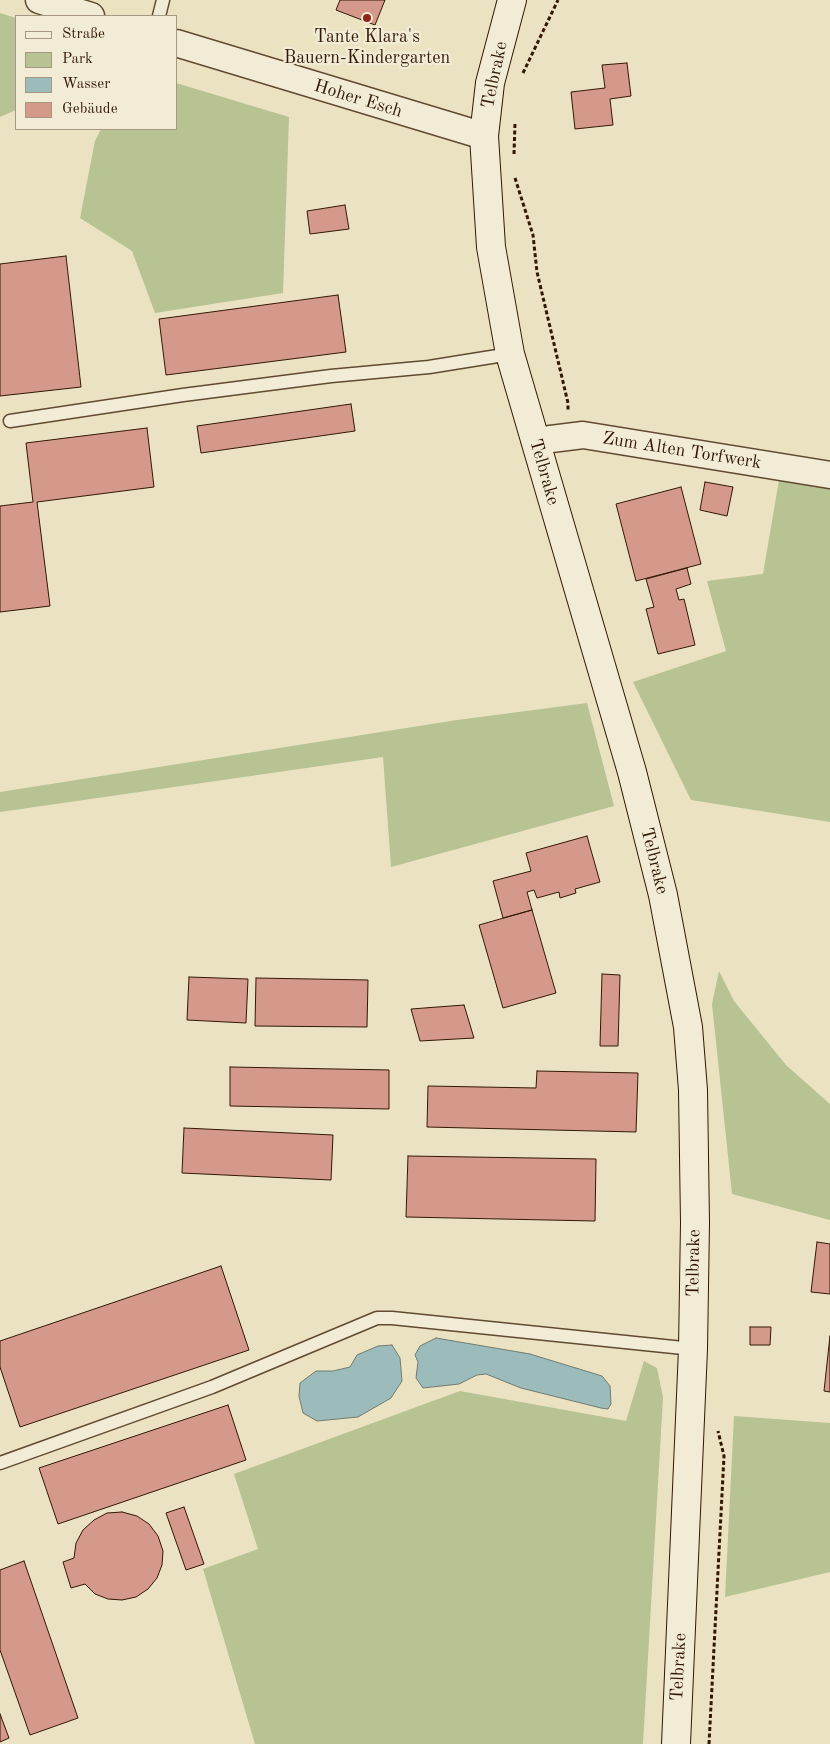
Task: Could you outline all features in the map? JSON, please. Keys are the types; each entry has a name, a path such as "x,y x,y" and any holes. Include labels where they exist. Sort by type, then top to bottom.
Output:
{"street":[{"path":"39,0 88,15"},
{"name":"Telbrake","path":"512,0 490,83 484,136 491,247 510,354 632,772 663,895 688,1027 692,1090 694,1204 693,1349 676,1744"},
{"name":"Hoher Esch","path":"178,44 484,136"},
{"name":"Zum Alten Torfwerk","path":"535,441 583,435 830,475"}],"lane":[{"path":"159,15 163,0"},
{"path":"10,421 192,394 331,376 429,367 510,354"},
{"path":"0,1463 212,1387 377,1318 693,1349"}],"path":[{"path":"519,80 558,0"}],"green space":[{"path":"0,13 15,18 15,110 0,117"},
{"path":"178,84 289,117 283,293 155,313 132,251 80,218 95,141 100,130 178,130"},
{"path":"779,480 830,489 830,822 691,800 633,682 726,651 707,581 763,574"},
{"path":"587,703 614,806 391,867 383,757 0,812 0,792 457,720"},
{"path":"719,971 734,1001 786,1065 830,1104 830,1220 732,1194 712,1004"},
{"path":"644,1361 657,1368 663,1397 643,1744 255,1744 203,1569 258,1549 234,1474 460,1391 626,1421"},
{"path":"734,1416 830,1423 830,1572 725,1597"}],"water":[{"path":"436,1338 530,1354 602,1376 610,1386 611,1404 608,1409 601,1408 521,1388 486,1374 477,1375 459,1384 423,1388 416,1378 418,1362 415,1355 420,1346"},
{"path":"392,1345 400,1358 402,1381 391,1398 358,1417 317,1421 303,1413 299,1396 300,1383 316,1371 333,1371 350,1367 357,1355 378,1346"}],"building":[{"name":"Tante Klara's Bauern-Kindergarten","path":"340,0 385,0 375,25 336,10"},
{"path":"627,63 631,96 610,99 613,125 575,129 571,92 605,88 602,65"},
{"path":"345,205 349,229 310,234 307,211"},
{"path":"66,256 81,387 0,396 0,264"},
{"path":"338,295 346,352 166,375 159,319"},
{"path":"351,404 355,431 201,453 197,426"},
{"path":"147,428 154,487 37,502 50,606 0,612 0,506 33,502 26,443"},
{"path":"705,482 733,487 727,516 700,510"},
{"path":"681,487 701,564 636,581 616,504"},
{"path":"687,568 691,584 676,589 679,600 684,599 695,645 658,654 646,609 654,607 646,579"},
{"path":"587,836 600,882 575,889 576,893 560,898 559,892 537,898 534,890 527,892 532,910 503,918 493,881 531,871 526,853"},
{"path":"532,910 556,993 503,1008 479,925"},
{"path":"602,974 620,975 618,1046 600,1046"},
{"path":"189,977 248,979 246,1023 187,1020"},
{"path":"256,978 368,980 367,1027 255,1026"},
{"path":"464,1005 474,1038 420,1041 411,1009"},
{"path":"230,1067 389,1070 389,1109 230,1106"},
{"path":"537,1071 638,1073 636,1132 427,1127 428,1086 536,1088"},
{"path":"184,1128 333,1135 331,1180 182,1173"},
{"path":"408,1156 596,1159 595,1221 406,1217"},
{"path":"817,1242 830,1244 830,1294 811,1292"},
{"path":"221,1266 249,1350 20,1427 0,1367 0,1341"},
{"path":"750,1327 771,1327 770,1345 750,1345"},
{"path":"830,1336 830,1392 824,1391"},
{"path":"228,1405 246,1460 58,1524 39,1468"},
{"path":"184,1507 204,1564 186,1570 166,1513"},
{"path":"122,1512 137,1516 149,1524 158,1536 163,1551 162,1565 157,1578 148,1589 136,1597 122,1600 108,1599 95,1594 85,1584 71,1588 63,1562 74,1558 76,1543 83,1530 94,1520 107,1513"},
{"path":"24,1561 78,1718 30,1735 0,1650 0,1570"},
{"path":"0,1714 9,1738 0,1742"}],"place":[{"name":"Tante Klara's Bauern-Kindergarten","path":"367,18"}]}
